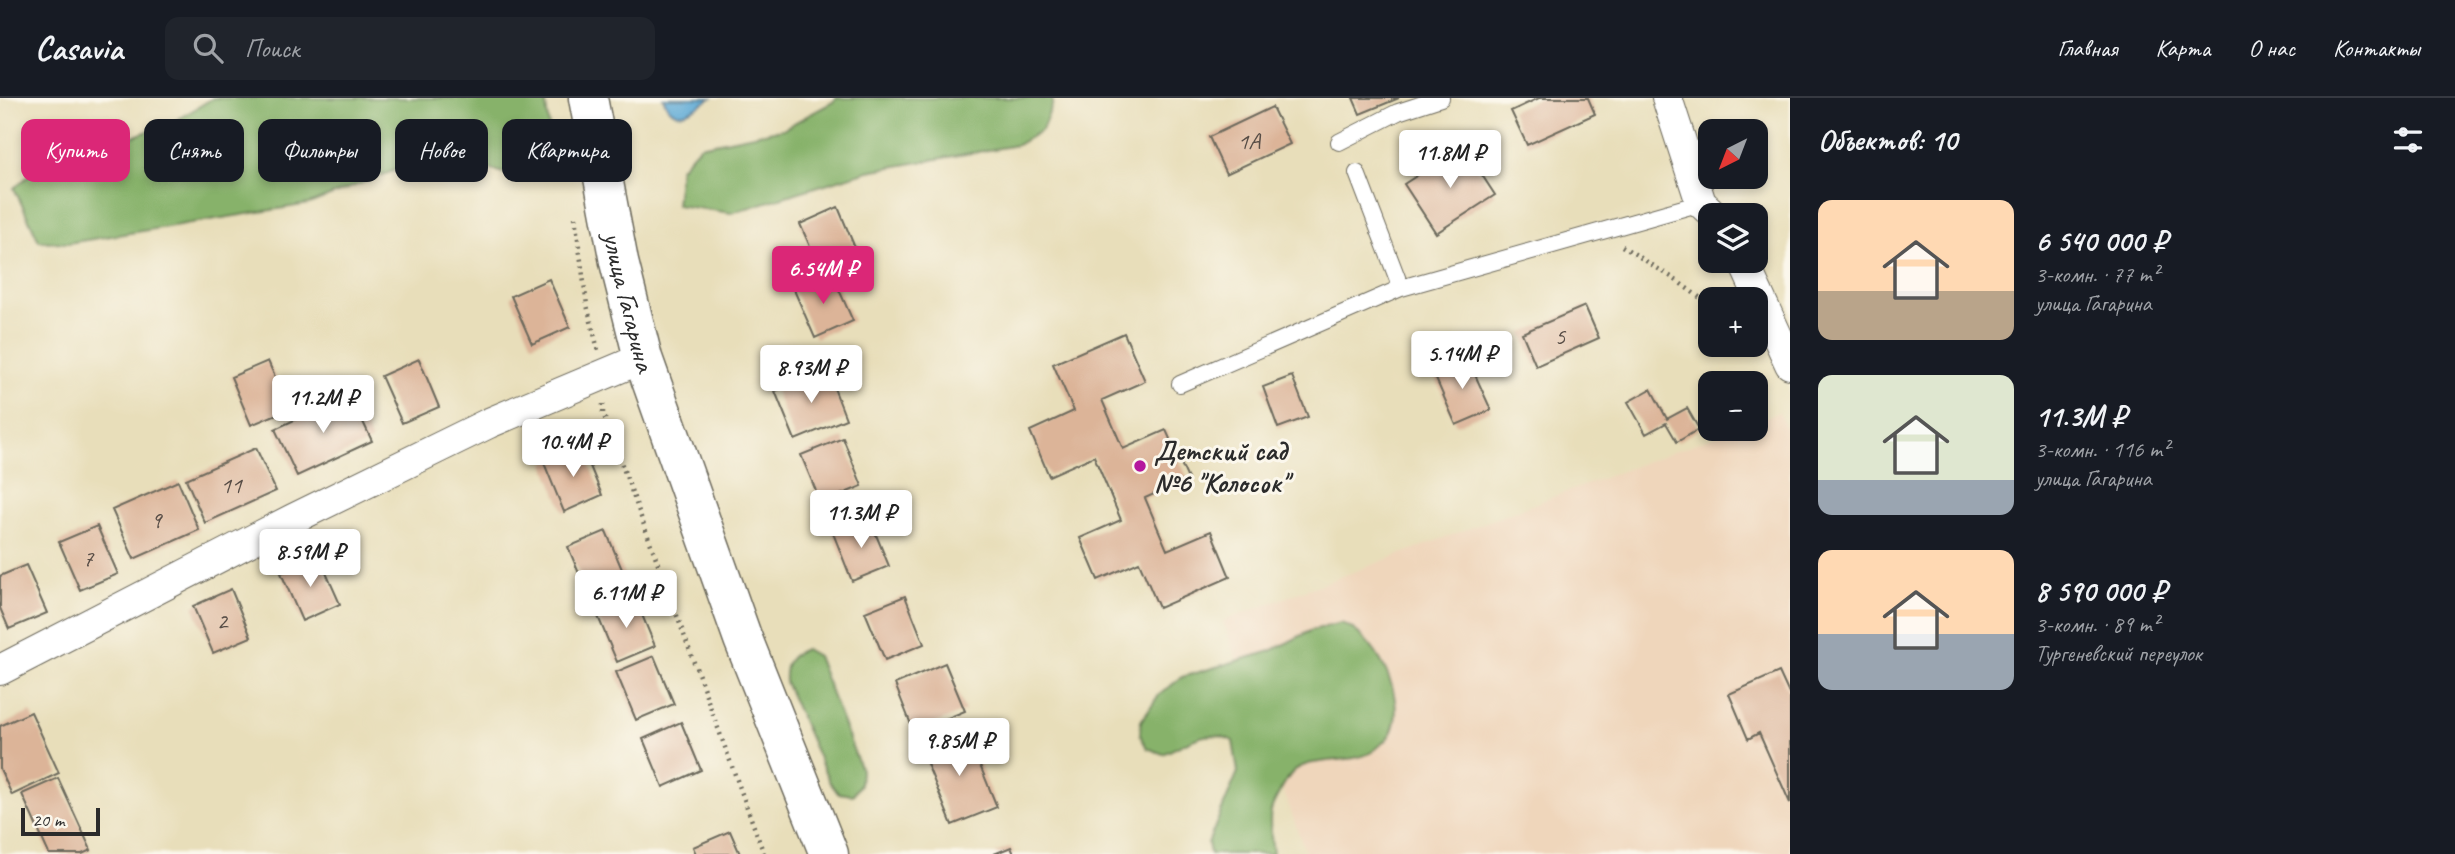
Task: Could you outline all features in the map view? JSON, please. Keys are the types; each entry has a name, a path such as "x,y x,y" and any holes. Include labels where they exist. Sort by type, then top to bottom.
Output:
{"main road":[{"name":"улица Гагарина","path":"588,98 619,262 643,358 743,639 829,854"}],"street":[{"path":"1667,98 1705,203"},
{"path":"1748,273 1790,364"},
{"path":"0,670 293,519 489,423 643,358"}],"lane":[{"path":"1339,142 1398,112 1441,98"},
{"path":"1357,173 1401,288"},
{"path":"1180,384 1401,288 1597,231 1698,211"}],"path":[{"path":"574,208 587,304 603,375 603,413 764,854"},
{"path":"1597,231 1698,296"}],"shaded area":[{"path":"1779,412 1790,438 1790,854 1306,854 1223,621 1702,441 1768,441 1768,416"}],"green space":[{"path":"213,98 545,98 548,119 502,119 502,173 488,168 488,119 395,119 395,170 381,176 381,119 258,119 258,182 365,182 309,204 68,243 39,241 14,188 21,182 130,182 130,138 144,133 144,182 244,182 244,119 179,119"},
{"path":"836,98 1052,98 1053,103 1042,130 1017,145 868,171 731,213 676,205 680,168 700,146 783,129"},
{"path":"1341,623 1365,640 1385,668 1395,701 1396,717 1392,731 1370,753 1308,764 1292,773 1271,811 1273,854 1210,854 1208,843 1238,772 1233,741 1215,735 1206,736 1163,754 1147,748 1140,735 1141,721 1158,696 1182,677 1271,651 1312,630"},
{"path":"805,649 817,656 861,770 860,784 853,795 838,793 829,781 785,682 788,661"}],"water":[{"path":"663,98 711,98 691,111 678,113 668,107"}],"building":[{"path":"1353,98 1399,98 1360,114"},
{"path":"1539,98 1588,98 1595,114 1527,145 1511,111"},
{"path":"1272,107 1290,144 1226,174 1209,137"},
{"path":"1463,146 1495,195 1436,233 1404,184"},
{"path":"838,207 858,255 821,271 800,224"},
{"path":"832,274 853,321 815,338 794,290"},
{"path":"549,279 570,327 532,344 511,296"},
{"path":"1585,306 1599,338 1536,366 1522,333"},
{"name":"Детский сад №6 \"Колосок\"","path":"1124,333 1145,381 1102,400 1123,449 1166,430 1188,479 1145,498 1167,550 1211,531 1230,577 1159,608 1139,562 1098,580 1080,538 1121,520 1094,456 1049,476 1030,431 1074,411 1053,364"},
{"path":"1467,357 1491,410 1456,425 1433,372"},
{"path":"419,359 439,407 402,423 381,376"},
{"path":"268,361 289,409 251,425 231,377"},
{"path":"827,370 846,419 795,440 775,391"},
{"path":"1292,376 1308,417 1278,428 1263,387"},
{"path":"1651,389 1667,419 1687,408 1698,430 1677,442 1666,423 1646,434 1628,402"},
{"path":"350,394 372,441 297,476 275,429"},
{"path":"843,438 862,486 821,503 801,455"},
{"path":"582,447 602,495 564,512 544,463"},
{"path":"256,448 276,491 205,523 186,479"},
{"path":"178,481 199,530 134,559 112,510"},
{"path":"869,518 889,566 852,581 833,533"},
{"path":"97,526 118,574 80,590 59,542"},
{"path":"606,531 626,579 588,595 568,547"},
{"path":"319,557 340,604 302,621 281,573"},
{"path":"26,565 47,613 9,629 0,608 0,576"},
{"path":"231,589 251,637 213,653 193,606"},
{"path":"905,596 924,644 885,660 865,612"},
{"path":"635,598 655,646 617,662 597,614"},
{"path":"654,656 674,704 636,720 616,672"},
{"path":"945,663 965,711 914,732 895,684"},
{"path":"1779,672 1790,696 1790,803 1759,733 1748,739 1729,694"},
{"path":"31,712 59,773 12,795 0,769 0,726"},
{"path":"681,722 701,770 663,787 643,739"},
{"path":"966,731 997,807 952,825 921,749"},
{"path":"58,778 91,850 82,854 49,854 22,794"},
{"path":"730,831 740,854 696,854 693,847"},
{"path":"1011,847 1014,854 994,854"}],"place":[{"name":"Детский сад №6 \"Колосок\"","path":"1140,466"}]}
